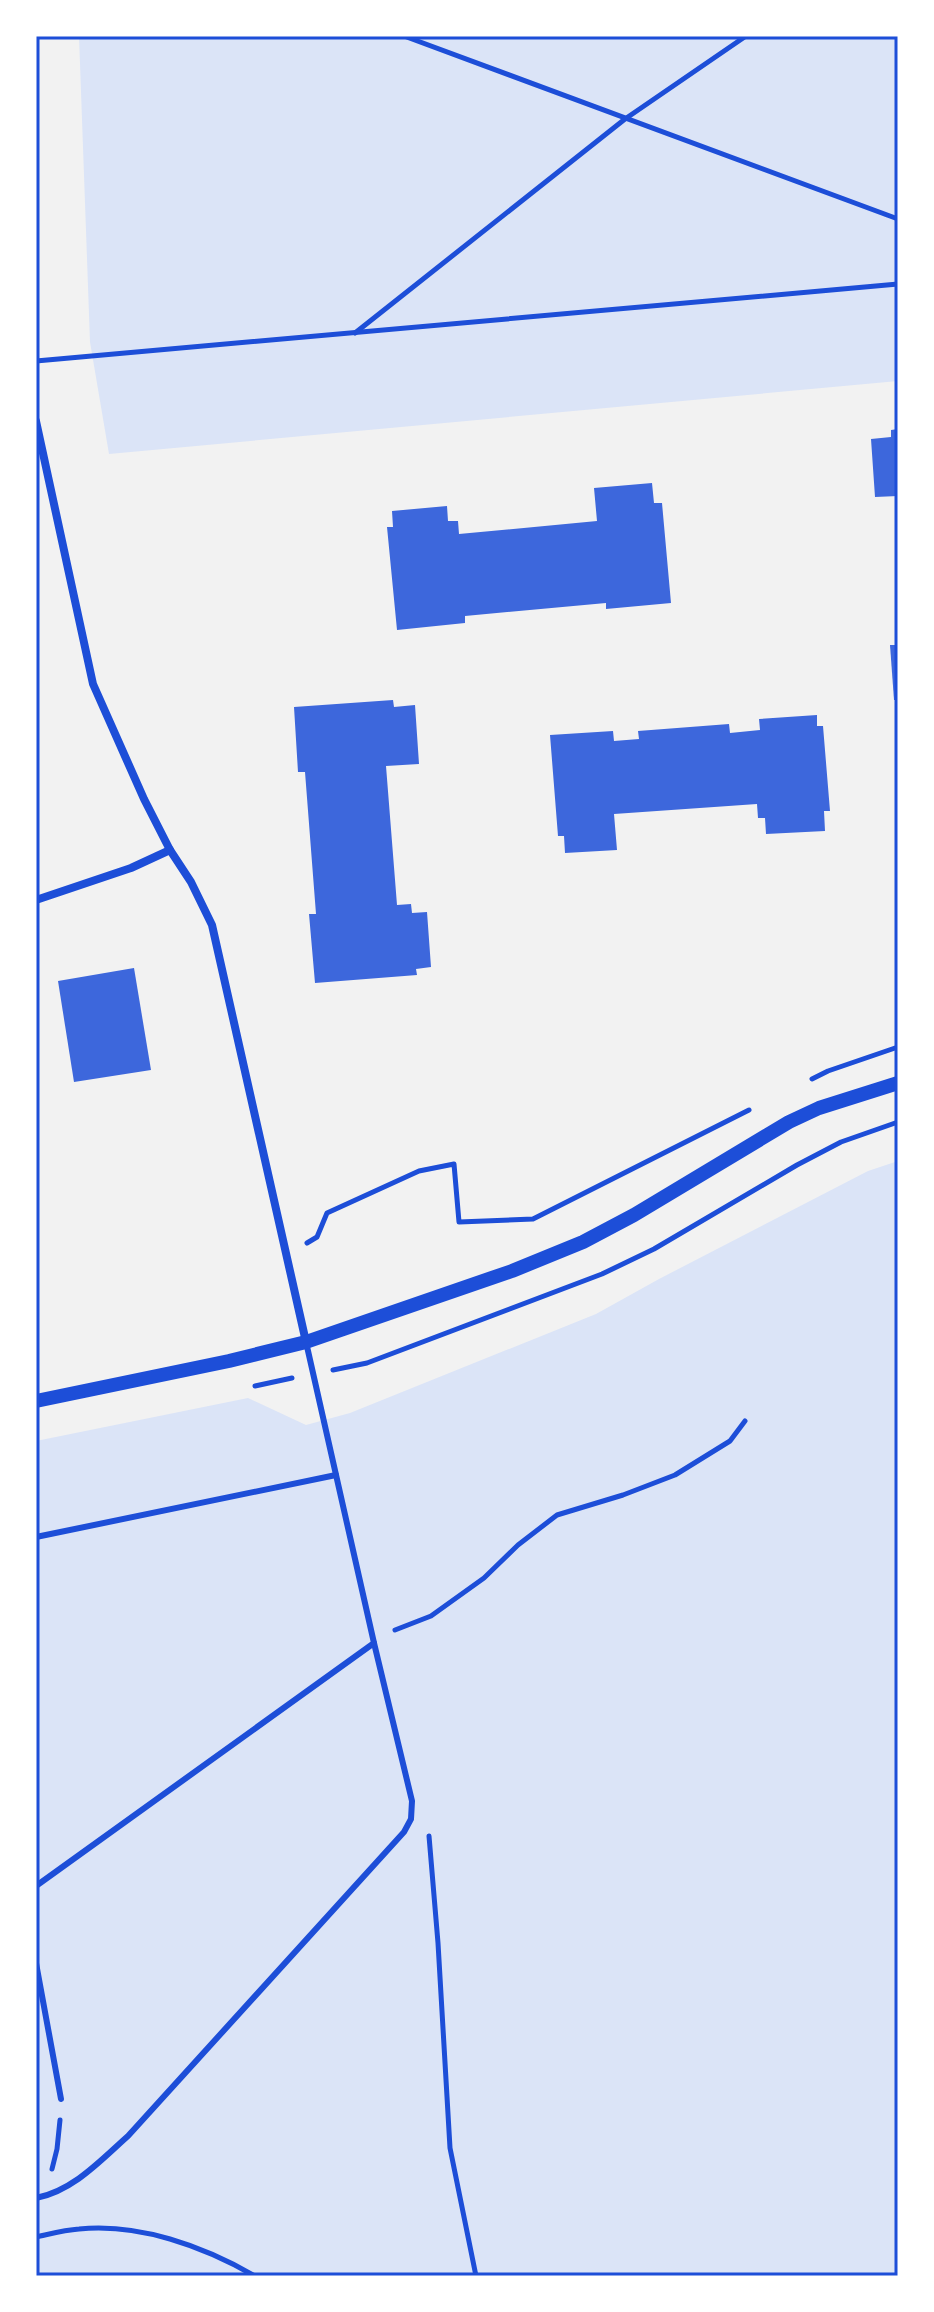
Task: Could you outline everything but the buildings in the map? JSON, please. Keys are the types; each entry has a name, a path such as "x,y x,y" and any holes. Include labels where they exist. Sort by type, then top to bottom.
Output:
{"street":[{"path":"36,421 93,684 144,799 212,925 306,1342"},
{"path":"36,900 131,868 170,850"},
{"path":"36,1401 306,1342 512,1271 583,1242 634,1215 789,1122 819,1108 898,1083"}],"lane":[{"path":"36,2198 45,2197 86,2175 128,2136 404,1832 411,1819 412,1801 306,1342"},
{"path":"36,1537 336,1475"},
{"path":"36,1886 374,1643"},
{"path":"36,1963 61,2099"}],"path":[{"path":"404,36 898,219"},
{"path":"355,333 625,119 746,36"},
{"path":"36,361 898,284"},
{"path":"800,1085 828,1071 898,1047"},
{"path":"285,1254 317,1237 327,1213 419,1171 454,1164 459,1222 533,1219 757,1107"},
{"path":"388,1632 431,1616 484,1578 518,1545 557,1515 675,1475 730,1441 745,1421"},
{"path":"429,1836 450,2148 476,2276"},
{"path":"45,2197 57,2149 61,2099"},
{"path":"36,2237 80,2229 130,2230 172,2240 229,2262 255,2276"}],"shaded area":[{"path":"79,36 898,36 898,381 109,454 90,342"},
{"path":"898,1161 898,2276 36,2276 36,1441 248,1398 306,1425 350,1413 596,1314 868,1171"}]}
